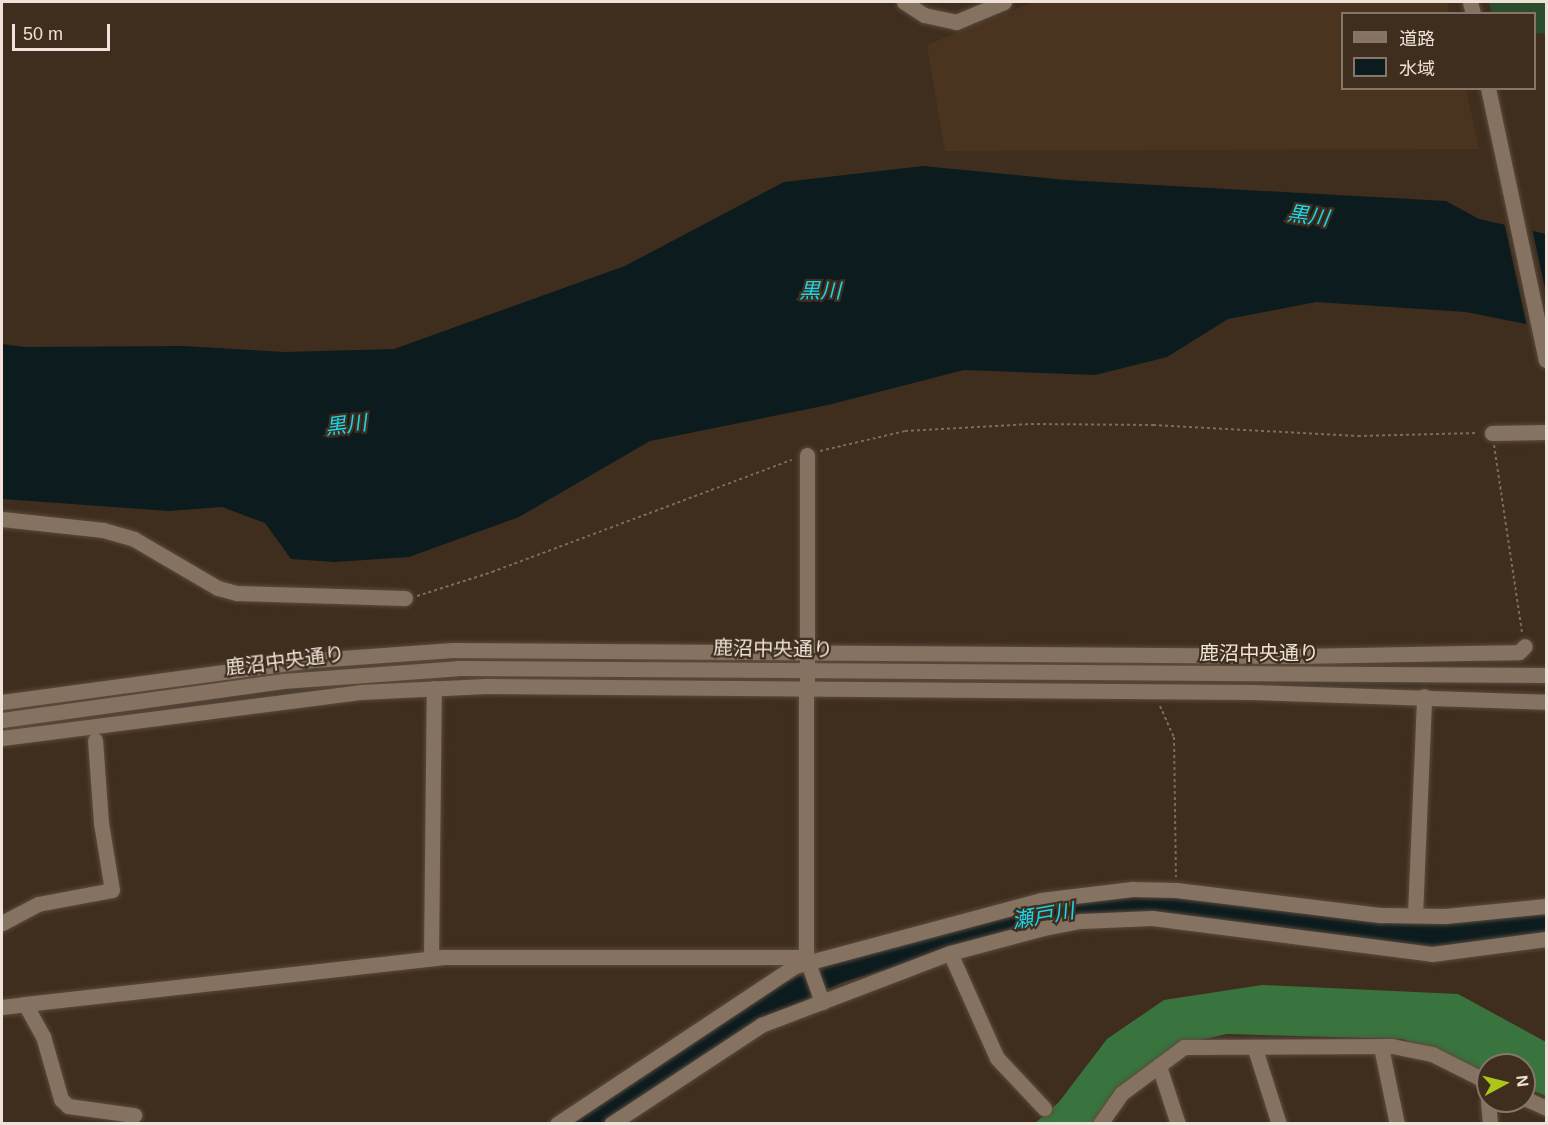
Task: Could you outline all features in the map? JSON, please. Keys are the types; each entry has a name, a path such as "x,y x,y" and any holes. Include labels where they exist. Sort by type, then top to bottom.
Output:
{"street":[{"path":"904,2 924,15 956,22 1004,2"},
{"path":"1488,90 1546,360"},
{"path":"1492,433 1546,432"},
{"path":"807,455 807,960 822,1002"},
{"path":"2,519 103,530 134,539 218,588 237,593 405,598"},
{"path":"2,702 302,662 404,653 807,651 1298,656 1521,651 1524,646"},
{"path":"1498,652 1499,700"},
{"path":"1298,656 1298,693"},
{"name":"鹿沼中央通り","path":"2,720 283,681 412,670 1546,675"},
{"path":"431,958 434,688"},
{"path":"2,738 312,697 434,688 806,688 1298,693 1546,702"},
{"path":"1416,915 1424,696"},
{"path":"2,923 38,904 112,890 100,823 95,740"},
{"path":"557,1124 807,960 1041,900 1092,891 1176,890 1416,915 1546,906"},
{"path":"611,1124 761,1025 950,953 1044,928 1117,918 1209,922 1431,954 1546,939"},
{"path":"950,953 997,1058 1044,1108"},
{"path":"2,1007 431,958 807,960"},
{"path":"25,1004 43,1036 61,1100 79,1108 134,1115"},
{"path":"1101,1124 1122,1093 1184,1047 1255,1049 1382,1047 1432,1054 1476,1080"},
{"path":"1382,1047 1397,1124"},
{"path":"1255,1049 1279,1124"},
{"path":"1159,1066 1178,1124"}],"path":[{"path":"405,598 492,572 807,455 905,431 1031,424 1153,425 1358,436 1492,433 1524,646"},
{"path":"1158,692 1161,710 1174,737 1176,890"}],"shaded area":[{"path":"1034,2 1447,2 1449,12 1341,12 1341,90 1466,90 1479,149 945,151 927,45"}],"green space":[{"path":"1489,2 1546,2 1546,34 1536,33 1536,12 1492,12"},
{"path":"1262,985 1458,994 1546,1042 1546,1096 1536,1092 1536,1053 1476,1053 1476,1067 1402,1039 1227,1034 1173,1046 1096,1123 1034,1124 1059,1102 1107,1039 1164,1000"}],"water":[{"name":"黒川","path":"923,166 1066,180 1446,201 1479,219 1546,234 1546,328 1466,312 1316,302 1228,319 1167,357 1095,375 964,370 828,405 650,441 519,517 409,557 335,562 291,559 265,523 222,507 169,511 2,499 2,344 24,347 183,346 285,352 394,349 625,266 784,182"}],"pier":[{"path":"1504,222 1532,228 1546,293 1546,331 1527,327"}],"waterway":[{"name":"瀬戸川","path":"586,1124 792,993 838,971 971,931 1058,910 1187,906 1433,936 1546,924"}]}
